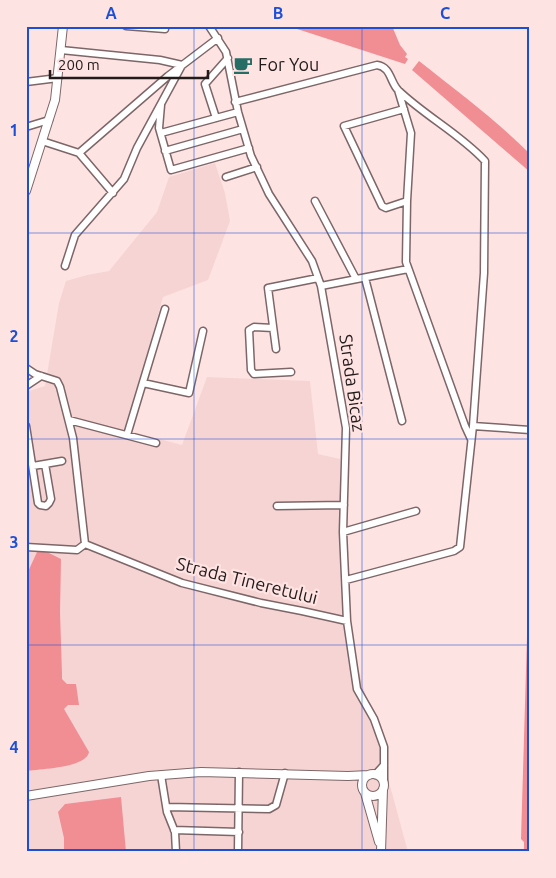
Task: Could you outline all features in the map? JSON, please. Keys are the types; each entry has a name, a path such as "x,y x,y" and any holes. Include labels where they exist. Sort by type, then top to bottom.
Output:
{"street":[{"path":"26,191 49,120 58,78 63,26"},
{"path":"126,26 164,29"},
{"name":"Strada Bicaz","path":"208,26 218,38 228,58 235,102 256,167 269,194 312,261 321,286 345,418 343,532 347,621 357,689 380,734 384,746 383,786"},
{"path":"79,153 182,65 218,38"},
{"path":"61,50 160,60 182,65"},
{"path":"216,118 205,84 228,58"},
{"path":"65,266 75,235 124,179 137,148 182,65"},
{"path":"235,102 377,65 386,68 397,89 410,124 411,132 405,258 471,440"},
{"path":"26,82 58,78"},
{"path":"346,580 454,551 460,547 484,280 486,166 485,161 479,155 397,89"},
{"path":"162,99 159,117 160,133 171,170 249,148"},
{"path":"404,109 344,126 382,206 386,208 407,201"},
{"path":"160,133 238,112"},
{"path":"26,127 49,120"},
{"path":"165,151 243,129"},
{"path":"42,141 79,153 113,193"},
{"path":"226,177 256,167"},
{"path":"314,201 356,279"},
{"path":"321,286 408,269"},
{"path":"276,349 268,288 318,278"},
{"path":"365,278 402,421"},
{"path":"127,435 165,309"},
{"path":"273,328 254,328 249,330 252,370 254,374 291,372"},
{"path":"143,382 189,393 203,331"},
{"path":"26,368 58,382 69,420 85,544 77,550 26,547"},
{"path":"26,386 41,376"},
{"path":"69,420 156,444"},
{"path":"26,426 40,506 49,503 51,499 45,464"},
{"path":"472,426 530,430"},
{"path":"33,466 62,461"},
{"path":"277,506 344,505"},
{"path":"343,532 416,511"},
{"name":"Strada Tineretului","path":"85,544 182,583 261,603 347,621"},
{"path":"381,851 364,790 364,779 384,765"},
{"path":"26,796 161,775 202,772 372,775 381,778 383,786 381,851"},
{"path":"238,852 240,772"},
{"path":"167,807 269,809 276,805 285,773"},
{"path":"161,775 171,824 174,830 176,852"},
{"path":"348,776 370,796 377,796 383,786"},
{"path":"174,830 239,832"}],"shaded area":[{"path":"288,26 392,26 400,45 407,54 405,57 408,59 405,64"},
{"path":"419,61 490,118 530,154 530,172 412,70"},
{"path":"215,163 225,193 230,221 208,280 163,297 126,430 182,445 207,377 310,381 318,454 340,459 342,608 408,852 26,852 26,392 45,386 59,303 66,281 109,271 157,212 169,177"},
{"path":"530,535 530,852 524,852 524,842 521,839"},
{"path":"37,552 47,552 61,559 62,679 67,684 76,684 79,705 68,705 64,709 89,752 86,757 71,765 26,771 26,576"},
{"path":"121,797 126,852 64,852 64,838 58,812 65,804"}],"place":[{"name":"For You","path":"243,65"}]}
